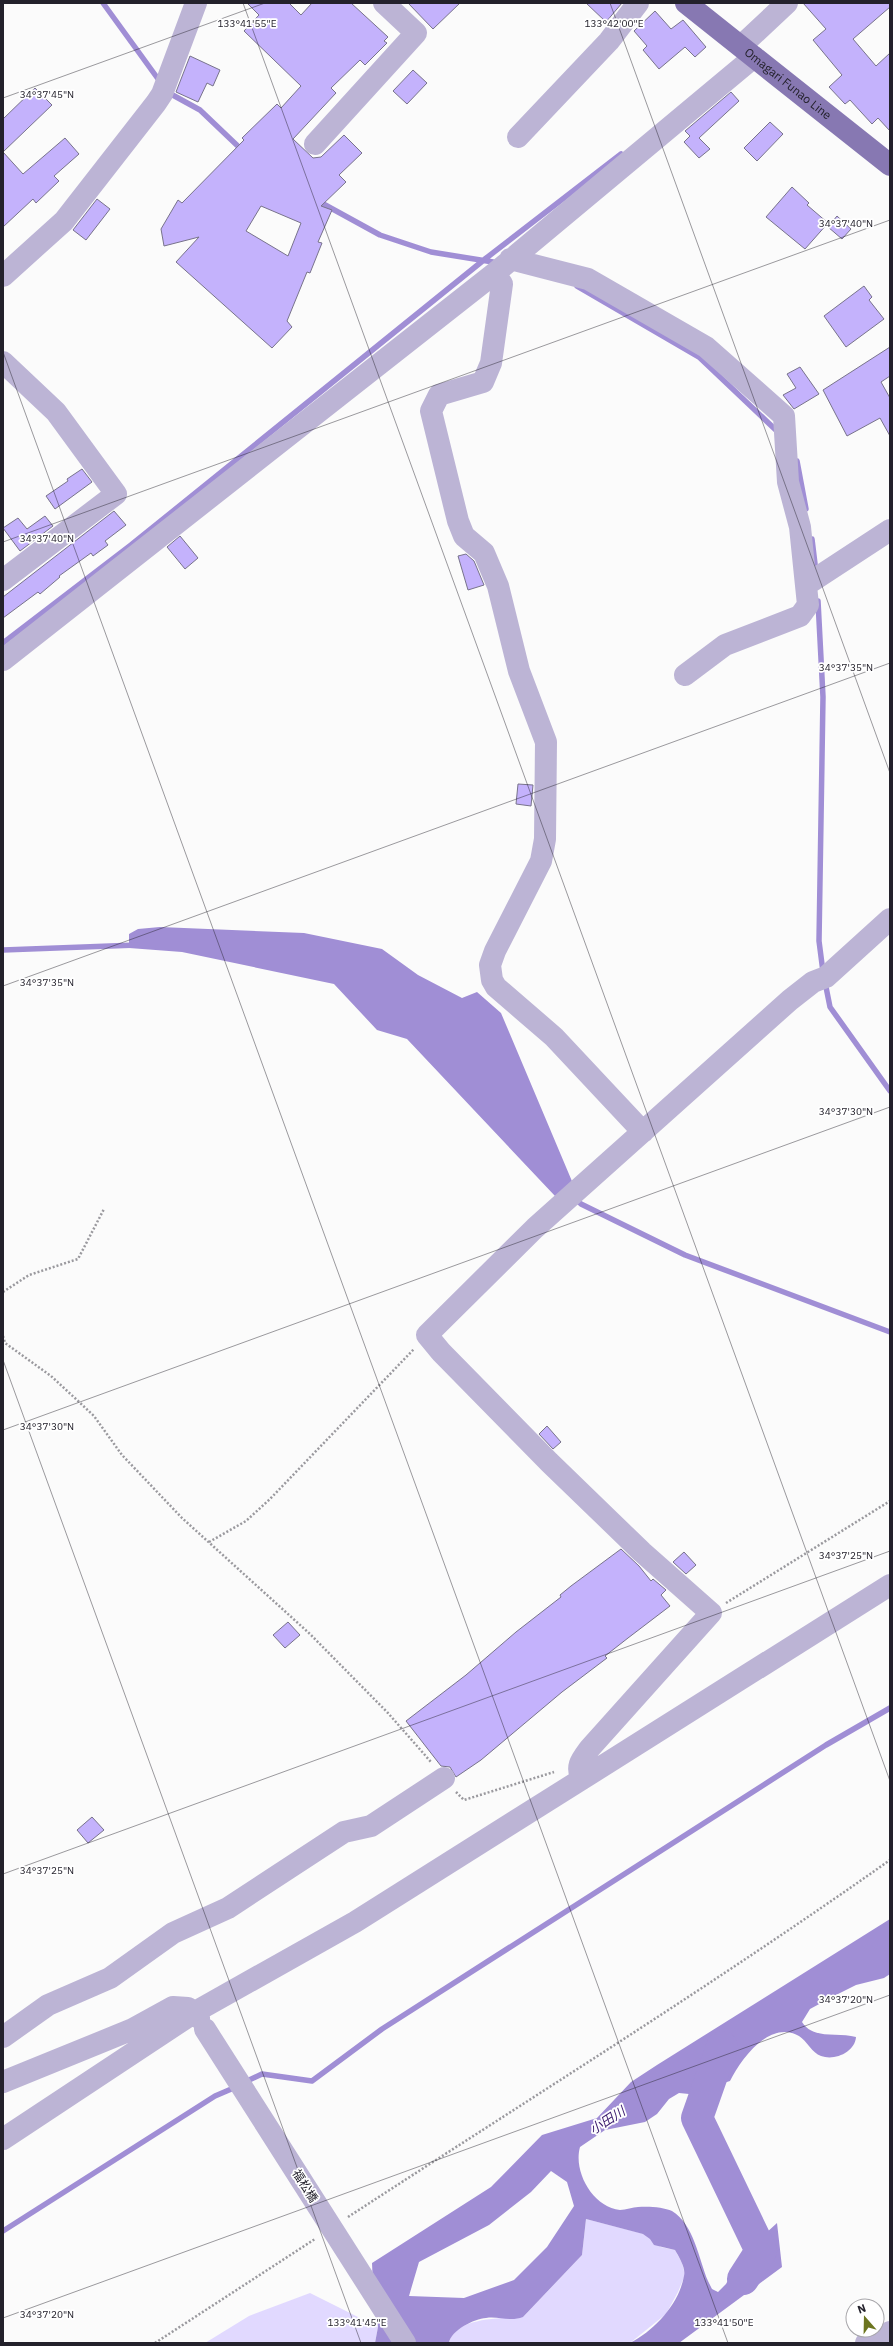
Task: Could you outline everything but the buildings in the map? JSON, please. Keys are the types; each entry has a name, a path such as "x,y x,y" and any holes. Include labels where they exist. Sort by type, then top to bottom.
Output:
{"main road":[{"name":"Omagari Funao Line","path":"686,3 890,164"}],"street":[{"path":"3,276 64,221 164,89 196,3"},
{"path":"315,144 416,33 384,3"},
{"path":"518,137 609,41 638,3"},
{"path":"3,660 503,266 747,51 787,3"},
{"path":"503,266 588,279 706,347 784,416 788,482 800,527 808,605 800,616 725,645 685,675"},
{"path":"503,266 502,284 491,363 483,382 439,395 431,411 458,521 464,536 484,553 498,586 519,671 546,742 545,839 541,861 495,951 490,965 492,980 501,992 554,1037 643,1132"},
{"path":"3,362 56,412 116,494 3,580"},
{"path":"806,585 890,530"},
{"path":"580,1775 579,1762 590,1748 711,1613 642,1552 549,1462 441,1352 427,1335 580,1186 643,1132 790,1000 813,982 826,977 843,963 890,918"},
{"path":"3,2139 200,2020 355,1922 580,1775 890,1585"},
{"path":"3,2037 48,2005 110,1978 173,1933 228,1908 344,1832 371,1826 444,1778"},
{"path":"3,2082 133,2029 172,2007 188,2008 200,2020"},
{"name":"福松橋","path":"200,2020 405,2343"}],"path":[{"path":"3,1292 29,1275 78,1259 104,1209"},
{"path":"209,1542 246,1521 270,1499 427,1335"},
{"path":"3,1336 5,1343 57,1381 88,1411 122,1455 182,1518 310,1634 388,1713 464,1800 561,1770 580,1775"},
{"path":"711,1613 890,1501"},
{"path":"347,2218 642,2030 890,1860"},
{"path":"155,2343 321,2235"}],"shaded area":[{"path":"586,2219 644,2234 661,2247 675,2250 682,2263 685,2275 666,2314 630,2343 449,2343 453,2334 460,2328 469,2324 492,2319 523,2317 582,2255"},
{"path":"310,2293 378,2327 375,2343 205,2343 249,2316"}],"water":[{"path":"160,927 304,933 382,949 418,975 462,998 477,992 501,1013 574,1186 555,1196 407,1039 377,1030 334,984 182,952 129,948 129,934 138,929"},
{"name":"小田川","path":"890,1919 890,1974 884,1978 856,1985 810,2009 802,2022 807,2028 819,2033 856,2037 855,2042 848,2051 838,2056 821,2056 799,2036 788,2032 778,2033 767,2037 749,2053 741,2062 730,2081 689,2094 679,2093 669,2099 657,2114 645,2122 605,2130 580,2147 579,2157 582,2177 587,2187 601,2202 620,2210 636,2207 651,2207 669,2210 686,2224 695,2243 712,2289 718,2292 726,2284 742,2255 777,2223 782,2267 679,2343 630,2343 639,2338 657,2323 671,2306 677,2296 684,2276 683,2266 675,2250 654,2245 650,2239 643,2234 586,2219 582,2255 523,2317 514,2319 491,2318 475,2320 458,2330 451,2338 449,2343 375,2343 378,2327 374,2308 372,2263 491,2187 542,2135 597,2118 631,2082","holes":["551,2171 567,2182 574,2206 547,2247 514,2280 464,2298 409,2296 419,2262 489,2225 531,2192"]}],"waterway":[{"path":"103,3 161,83"},
{"path":"169,93 200,110 243,151"},
{"path":"3,643 131,545 485,259 621,154"},
{"path":"318,201 380,235 431,252 493,262"},
{"path":"577,286 699,357 779,433"},
{"path":"797,461 806,509"},
{"path":"812,539 816,572"},
{"path":"818,601 823,697 819,941 823,972"},
{"path":"3,950 137,945"},
{"path":"825,982 830,1007 890,1091"},
{"path":"575,1199 581,1204 685,1255 890,1332"},
{"path":"245,2082 262,2074 312,2081 382,2029 826,1745 890,1708"},
{"path":"722,2047 697,2118 761,2251 743,2279"},
{"path":"3,2231 215,2096 236,2087"}]}
